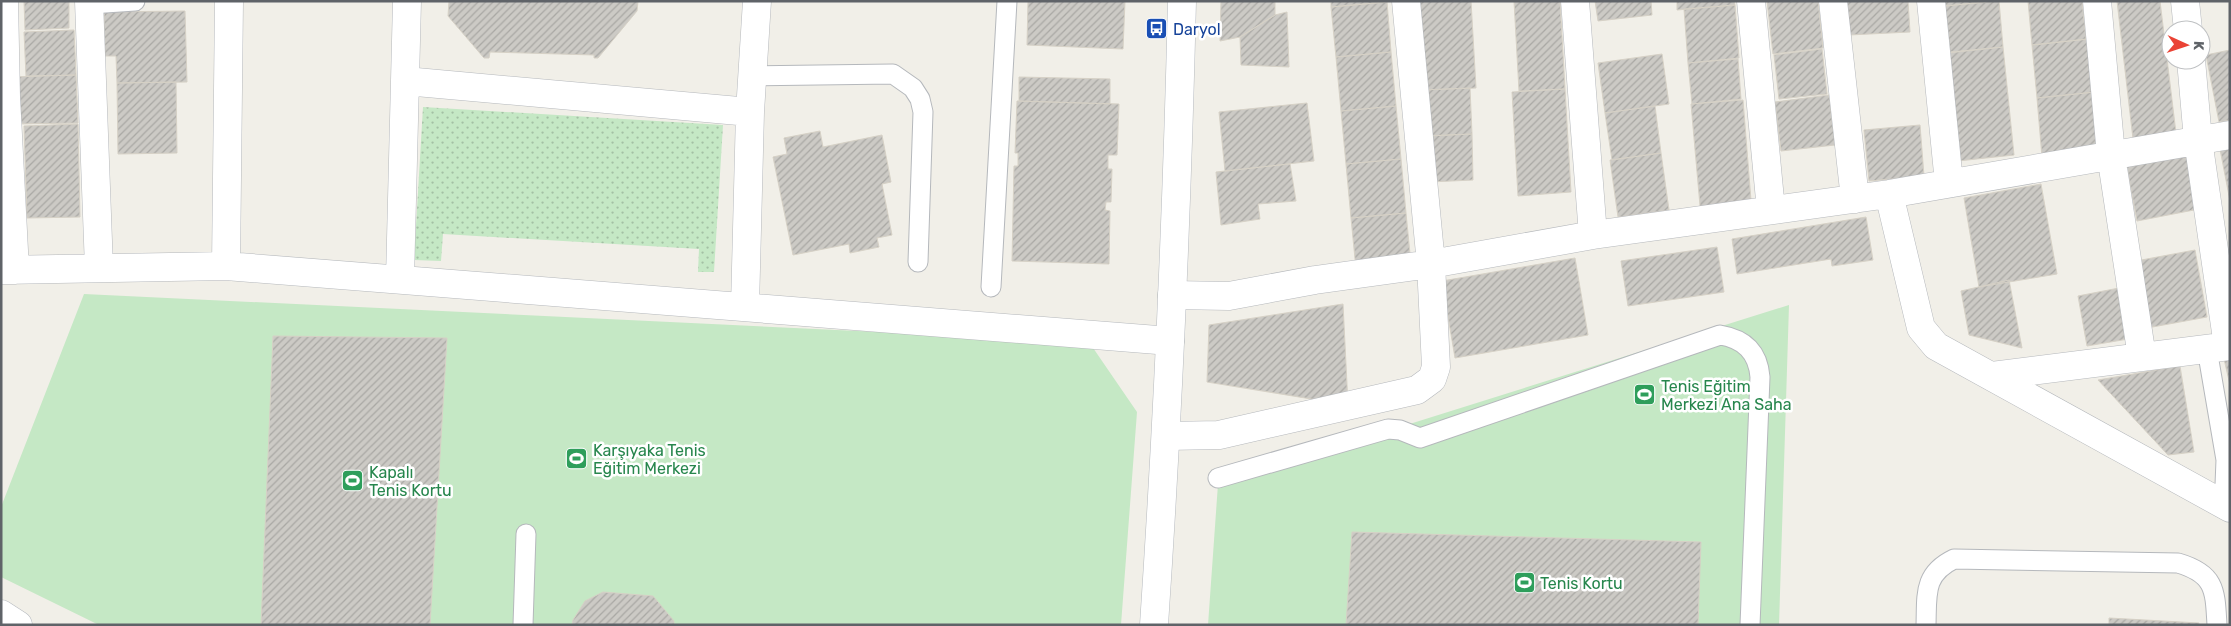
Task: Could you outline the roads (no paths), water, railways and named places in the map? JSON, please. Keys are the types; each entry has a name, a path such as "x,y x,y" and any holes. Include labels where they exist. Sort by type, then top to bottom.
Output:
{"street":[{"path":"4,1 8,270 226,266 1170,341"},
{"path":"226,266 229,1"},
{"path":"400,279 406,1"},
{"path":"745,307 750,112 757,1"},
{"path":"1154,625 1167,436 1182,1"},
{"path":"1167,436 1218,436 1417,390 1432,379 1436,367 1432,264 1406,1"},
{"path":"1575,1 1593,235"},
{"path":"1751,1 1772,210"},
{"path":"1832,1 1855,199"},
{"path":"1931,1 1949,183"},
{"path":"2097,1 2112,156 2142,357"},
{"path":"2185,1 2187,20"},
{"path":"90,3 99,268"},
{"path":"1992,376 2222,347 2191,70"},
{"path":"405,81 750,112"},
{"path":"1172,295 1229,296 1315,280 1432,264 1593,235 1889,194 2230,135"},
{"path":"1889,194 1921,328 1936,346 2224,505"},
{"path":"1,614 18,625"}],"lane":[{"path":"90,3 135,1"},
{"path":"991,287 1007,1"},
{"path":"752,76 894,74 913,88 920,99 923,112 918,262"},
{"path":"1218,478 1388,429 1400,430 1420,438 1720,335 1730,336 1740,340 1755,356 1760,377 1750,625"},
{"path":"2222,347 2226,460 2224,505"},
{"path":"523,625 526,534"},
{"path":"1926,625 1928,585 1939,568 1954,559 2178,564 2199,572 2215,590 2217,625"}],"place":[{"name":"Daryol","path":"1157,29"},
{"name":"Tenis Eğitim Merkezi Ana Saha","path":"1645,395"},
{"name":"Karşıyaka Tenis Eğitim Merkezi","path":"577,459"},
{"name":"Kapalı Tenis Kortu","path":"353,481"},
{"name":"Tenis Kortu","path":"1524,583"}]}
